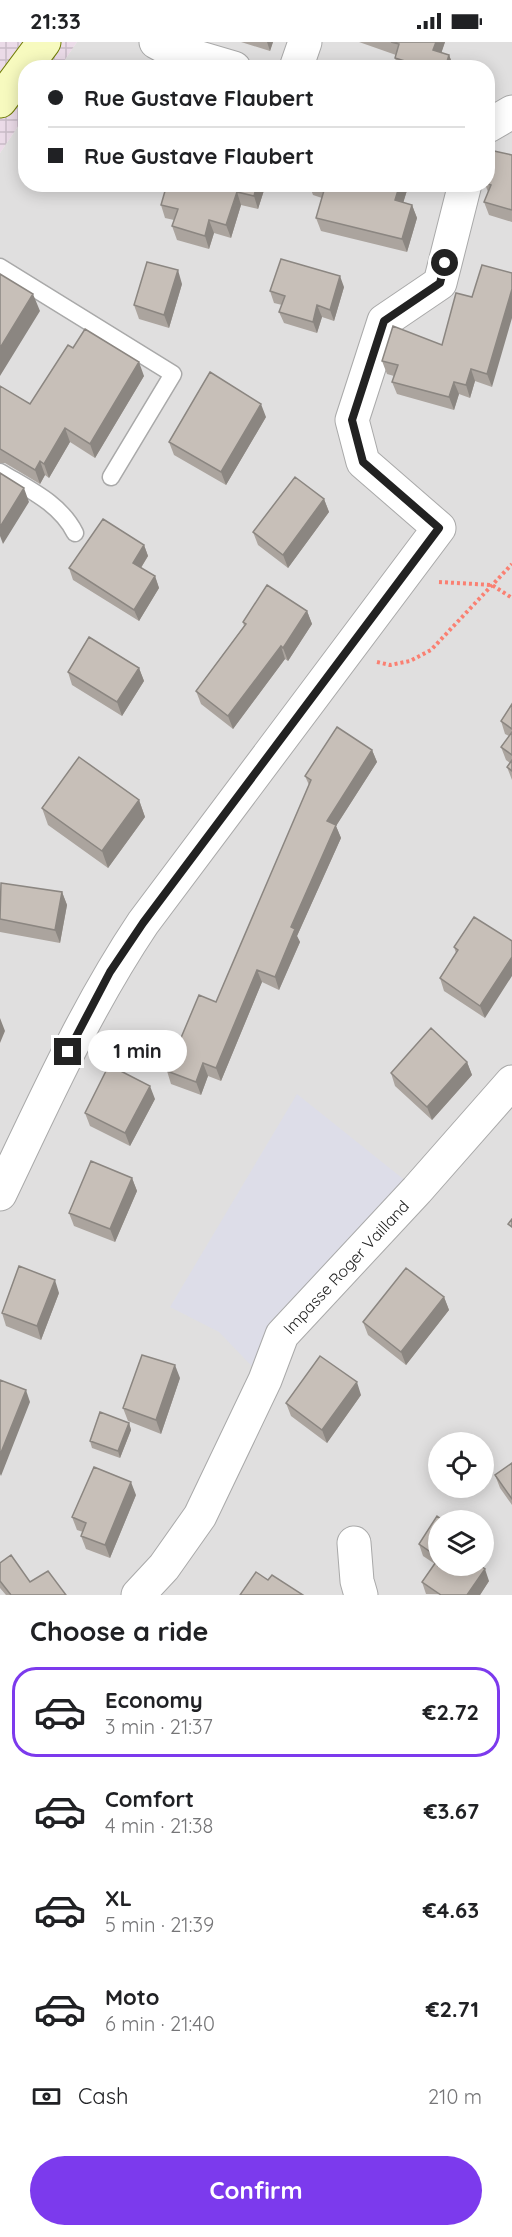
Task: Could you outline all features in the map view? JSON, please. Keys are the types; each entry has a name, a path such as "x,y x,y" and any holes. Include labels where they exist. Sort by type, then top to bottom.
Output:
{"main road":[{"path":"31,60 44,42"},
{"path":"0,101 18,77"}],"street":[{"path":"156,42 169,49 207,60"},
{"path":"299,60 305,42"},
{"path":"495,122 512,112"},
{"path":"0,1194 110,972 143,923 234,805 351,642 439,528 363,462 352,420 384,321 440,283 463,192"},
{"name":"Impasse Roger Vailland","path":"138,1595 164,1567 200,1516 265,1380 282,1335 417,1190 512,1082"},
{"path":"354,1543 357,1581 361,1595"}],"lane":[{"path":"0,267 173,374 111,477"},
{"path":"0,472 59,509 68,519 75,533"}],"path":[{"path":"351,642 380,665 410,661 431,650 512,564"},
{"path":"399,580 492,585 512,598"}],"shaded area":[{"path":"0,42 77,42 65,60 18,60 18,126 0,153"},
{"path":"77,42 512,42 512,1595 0,1595 0,153 18,126 18,192 495,192 495,60 65,60"},
{"path":"297,1094 417,1190 265,1380 219,1332 170,1307"}],"building":[{"path":"391,42 436,42 433,50 449,55 447,60 402,60 395,58 399,44"},
{"path":"495,151 512,155 512,210 484,202 488,192 495,192"},
{"path":"165,192 237,192 226,225 209,220 205,236 172,226 178,209 161,205"},
{"path":"237,192 255,192 254,196"},
{"path":"324,192 398,192 395,200 412,205 402,239 316,218"},
{"path":"281,259 340,276 330,310 317,305 313,322 279,312 285,296 270,291"},
{"path":"147,262 178,270 164,315 134,305"},
{"path":"482,265 512,273 512,289 487,374 471,369 466,385 454,382 449,397 392,382 398,365 382,361 393,326 442,345 456,293 472,297"},
{"path":"0,274 33,294 0,348"},
{"path":"85,329 139,362 90,444 65,428 44,464 40,461 35,470 0,449 0,386 30,404 68,345 73,348"},
{"path":"210,372 261,404 221,472 169,442"},
{"path":"0,473 24,488 0,527"},
{"path":"295,477 324,499 283,555 253,532"},
{"path":"103,519 144,545 133,563 155,576 134,610 69,568"},
{"path":"267,585 307,611 283,648 281,646 228,716 196,691 246,624 243,622"},
{"path":"89,637 139,668 117,702 68,672"},
{"path":"512,704 512,729 501,721"},
{"path":"337,727 372,750 327,821 336,825 291,927 295,929 275,977 257,970 216,1068 203,1063 196,1082 167,1071 199,995 216,1002 311,780 305,776"},
{"path":"512,732 512,755 501,747"},
{"path":"79,757 139,800 102,851 42,808"},
{"path":"512,760 512,771 507,767"},
{"path":"1,883 62,892 55,930 0,919"},
{"path":"474,917 512,941 512,957 480,1006 440,978 458,950 454,947"},
{"path":"431,1028 467,1062 427,1107 391,1073"},
{"path":"109,1065 150,1086 125,1133 85,1113"},
{"path":"91,1161 132,1178 110,1229 69,1213"},
{"path":"19,1266 55,1280 37,1326 2,1313"},
{"path":"406,1268 444,1297 401,1352 363,1322"},
{"path":"142,1355 175,1365 156,1420 123,1408"},
{"path":"320,1356 357,1382 322,1430 286,1403"},
{"path":"0,1380 26,1390 0,1455"},
{"path":"100,1412 129,1423 118,1451 90,1441"},
{"path":"512,1463 512,1499 495,1475"},
{"path":"94,1467 131,1482 105,1545 81,1536 86,1523 72,1517"},
{"path":"428,1530 428,1550 419,1544"},
{"path":"11,1555 30,1582 48,1571 66,1595 11,1595 0,1581 0,1563"},
{"path":"256,1572 268,1580 272,1575 303,1595 240,1595"},
{"path":"428,1573 428,1576 480,1576 467,1595 441,1595 422,1582"}],"route":[{"path":"68,1052 110,972 143,923 234,805 351,642 439,528 363,462 352,420 384,321 440,283 445,263"}]}
